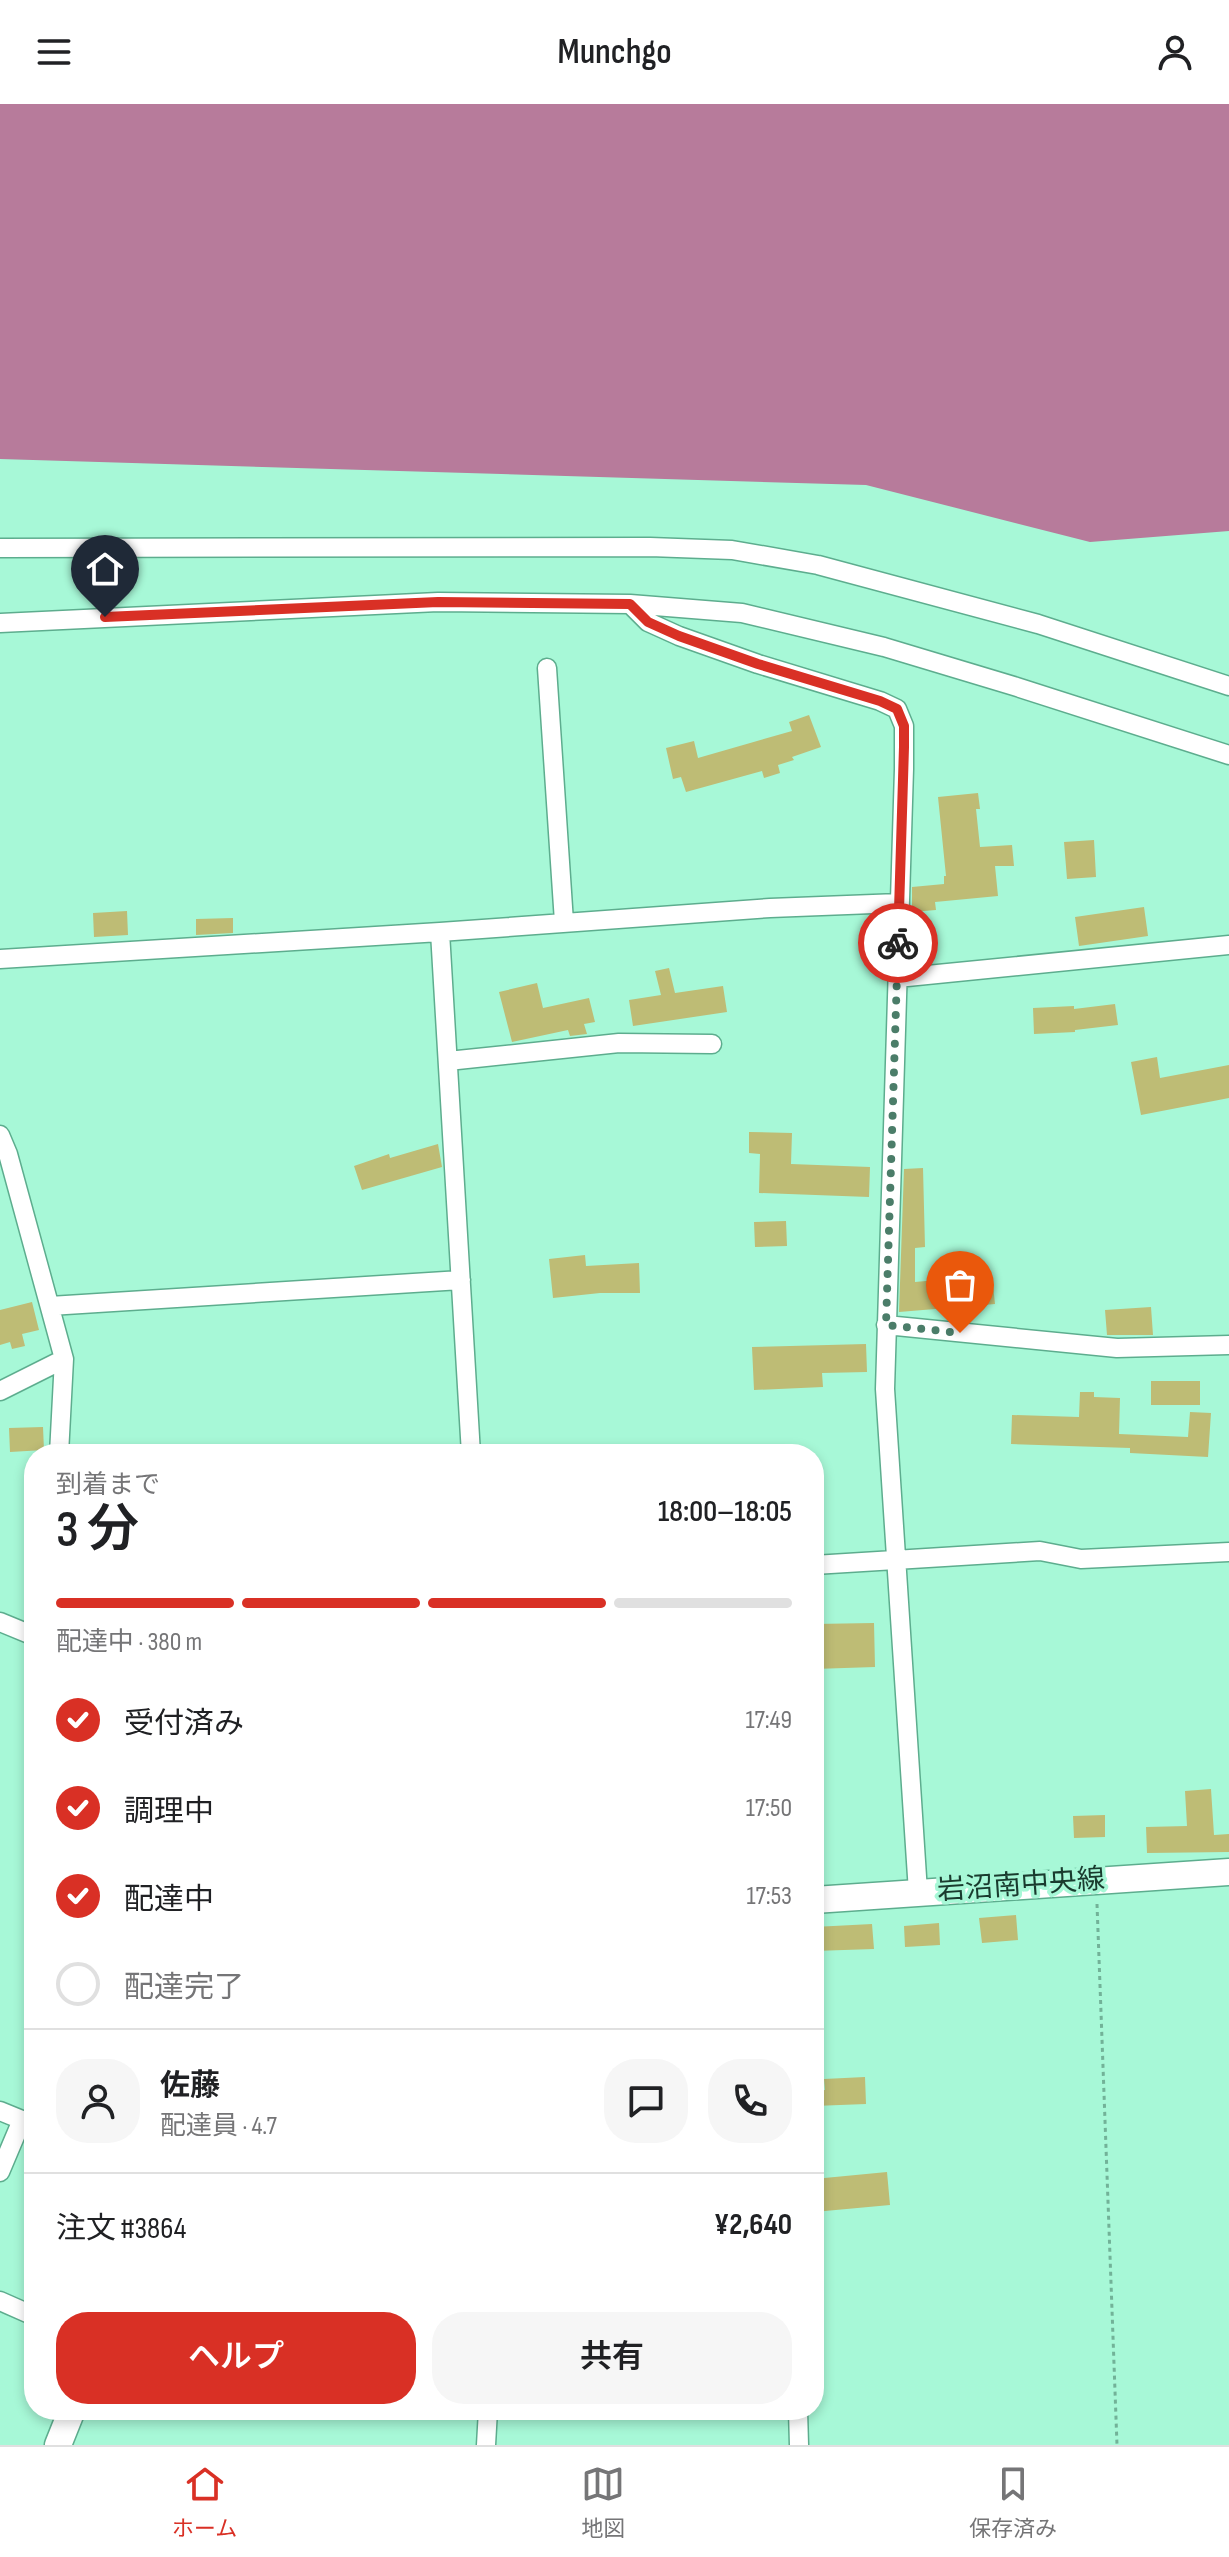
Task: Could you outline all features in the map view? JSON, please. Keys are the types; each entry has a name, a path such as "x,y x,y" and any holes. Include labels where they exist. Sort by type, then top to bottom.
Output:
{"street":[{"path":"0,548 634,546 732,550 818,565 1038,624 1229,686"},
{"path":"0,623 438,602 630,604 742,613 884,647 1229,755"},
{"path":"630,604 648,622 679,636 880,701 897,709 904,726 885,1389 918,1892"},
{"path":"547,668 564,922"},
{"path":"0,959 770,908 899,903"},
{"path":"440,932 470,1444"},
{"path":"897,978 1229,945"},
{"path":"448,1061 619,1043 712,1044"},
{"path":"0,1135 8,1154 64,1359 60,1444"},
{"path":"50,1306 461,1280"},
{"path":"886,1325 1117,1348 1229,1345"},
{"path":"0,1391 64,1359"},
{"path":"824,1564 1040,1551 1081,1559 1229,1552"},
{"path":"0,1622 24,1632"},
{"name":"岩沼南中央線","path":"824,1899 1229,1872"},
{"path":"0,2111 22,2120 0,2172"},
{"path":"0,2301 24,2312"},
{"path":"58,2445 68,2420"},
{"path":"486,2445 487,2420"},
{"path":"798,2420 799,2445"}],"path":[{"path":"1097,1880 1117,2445"}],"shaded area":[{"path":"0,104 1229,104 1229,531 1090,542 866,485 0,459"}],"building":[{"path":"809,715 821,747 778,765 780,773 764,778 762,771 686,792 681,777 673,779 666,748 694,741 698,758 792,731 789,722"},
{"path":"978,793 980,809 976,809 980,847 1012,845 1014,866 995,866 998,896 935,902 936,910 912,912 912,887 944,884 946,876 938,797"},
{"path":"1094,840 1096,877 1067,879 1064,842"},
{"path":"1144,907 1148,936 1079,946 1075,917"},
{"path":"127,911 128,935 94,937 93,913"},
{"path":"233,918 233,933 196,935 196,919"},
{"path":"669,968 675,993 723,986 727,1012 633,1026 629,1000 661,995 655,971"},
{"path":"537,983 543,1008 589,998 595,1022 584,1024 587,1034 570,1036 568,1030 512,1042 499,992"},
{"path":"1115,1004 1118,1025 1034,1034 1033,1008 1074,1006 1074,1009"},
{"path":"1157,1057 1160,1078 1229,1065 1229,1098 1141,1115 1131,1062"},
{"path":"749,1132 792,1133 791,1164 870,1167 869,1197 759,1193 760,1154 749,1153"},
{"path":"438,1144 442,1167 362,1190 354,1166 389,1154 390,1158"},
{"path":"923,1168 925,1247 915,1248 915,1282 992,1275 995,1304 899,1312 904,1169"},
{"path":"786,1221 787,1246 755,1247 754,1222"},
{"path":"585,1255 586,1266 639,1263 640,1293 553,1298 549,1259"},
{"path":"32,1302 39,1330 22,1334 25,1346 12,1349 10,1342 0,1345 0,1310"},
{"path":"1151,1307 1153,1335 1107,1335 1105,1310"},
{"path":"866,1344 867,1372 822,1373 823,1387 754,1390 752,1347"},
{"path":"1151,1381 1200,1381 1200,1405 1151,1405"},
{"path":"1080,1392 1094,1392 1094,1397 1120,1398 1119,1434 1188,1437 1190,1412 1211,1413 1208,1457 1130,1453 1130,1448 1011,1444 1012,1415 1079,1417"},
{"path":"43,1427 44,1444 24,1444 24,1451 10,1452 9,1428"},
{"path":"874,1623 875,1667 824,1669 824,1624"},
{"path":"1211,1789 1214,1835 1229,1834 1229,1852 1147,1853 1146,1827 1187,1826 1185,1791"},
{"path":"1105,1815 1105,1837 1074,1838 1073,1816"},
{"path":"1016,1915 1018,1940 982,1943 979,1918"},
{"path":"939,1923 940,1945 905,1947 904,1926"},
{"path":"872,1924 874,1949 824,1951 824,1926"},
{"path":"865,2077 866,2104 824,2106 824,2079"},
{"path":"887,2172 890,2205 824,2211 824,2178"}],"way so far":[{"path":"898,943 886,1325 960,1333"}],"route":[{"path":"105,617 438,602 630,604 648,622 679,636 880,701 897,709 904,726 898,943"}]}
